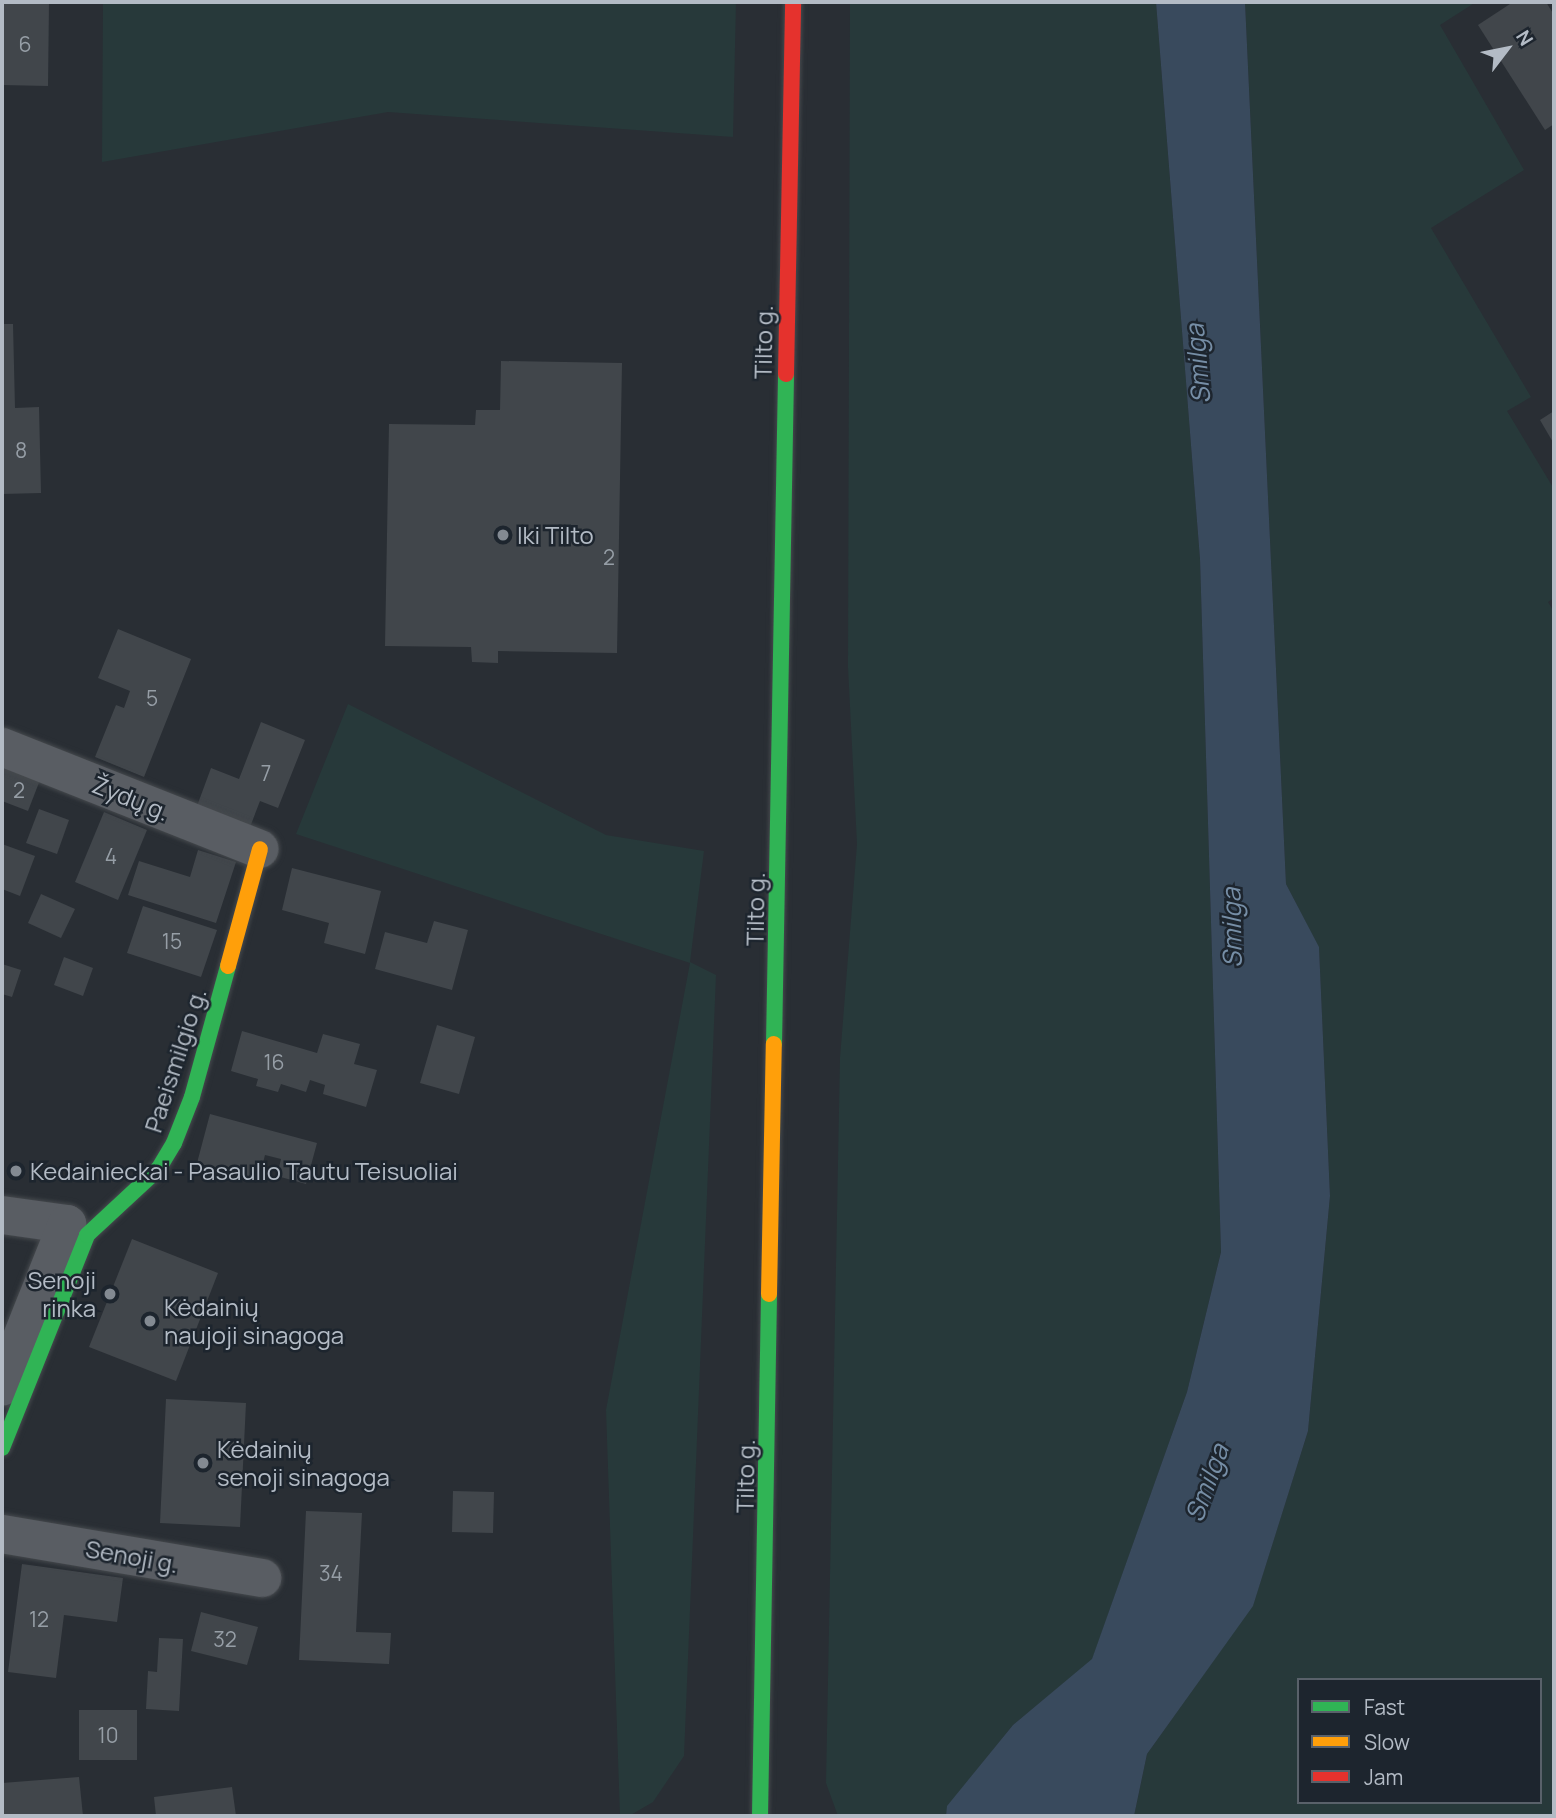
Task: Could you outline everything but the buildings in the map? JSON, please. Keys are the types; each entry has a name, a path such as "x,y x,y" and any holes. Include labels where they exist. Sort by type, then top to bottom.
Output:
{"main road":[{"name":"Tilto g.","path":"760,1816 793,2"},
{"name":"Paeismilgio g.","path":"2,1448 87,1235 159,1168 174,1143 192,1097 260,849"}],"street":[{"name":"Žydų g.","path":"2,747 260,849"},
{"path":"2,1215 66,1224 2,1387"},
{"name":"Senoji g.","path":"2,1534 262,1578"}],"shaded area":[{"path":"103,2 736,2 733,137 388,112 102,162"},
{"path":"850,2 1156,2 1200,559 1221,1252 1187,1392 1092,1660 1013,1725 948,1806 946,1816 838,1816 826,1783 840,1058 857,844 848,667"},
{"path":"1245,2 1476,2 1440,25 1524,170 1431,228 1531,397 1507,411 1554,489 1554,598 1548,602 1554,612 1554,1816 1134,1816 1147,1754 1253,1605 1308,1431 1330,1196 1319,948 1286,884"},
{"path":"348,704 606,835 704,851 690,962 716,975 684,1756 653,1802 629,1816 620,1816 606,1410 690,963 296,834"}],"water":[{"name":"Smilga","path":"1156,2 1245,2 1286,884 1319,947 1330,1196 1308,1431 1253,1606 1147,1754 1134,1816 946,1816 947,1806 1013,1725 1092,1659 1187,1392 1221,1252 1200,559"}],"traffic: fast":[{"path":"774,1044 786,374"},
{"path":"2,1448 87,1235 159,1168 174,1143 192,1097 228,966"},
{"path":"760,1816 769,1294"}],"traffic: slow":[{"path":"228,966 260,849"},
{"path":"769,1294 774,1044"}],"traffic: jam":[{"path":"786,374 793,2"}],"place":[{"name":"Iki Tilto","path":"503,535"},
{"name":"Kedainieckai - Pasaulio Tautu Teisuoliai","path":"16,1171"},
{"name":"Senoji rinka","path":"110,1294"},
{"name":"Kėdainių naujoji sinagoga","path":"150,1321"},
{"name":"Kėdainių senoji sinagoga","path":"203,1463"}]}
